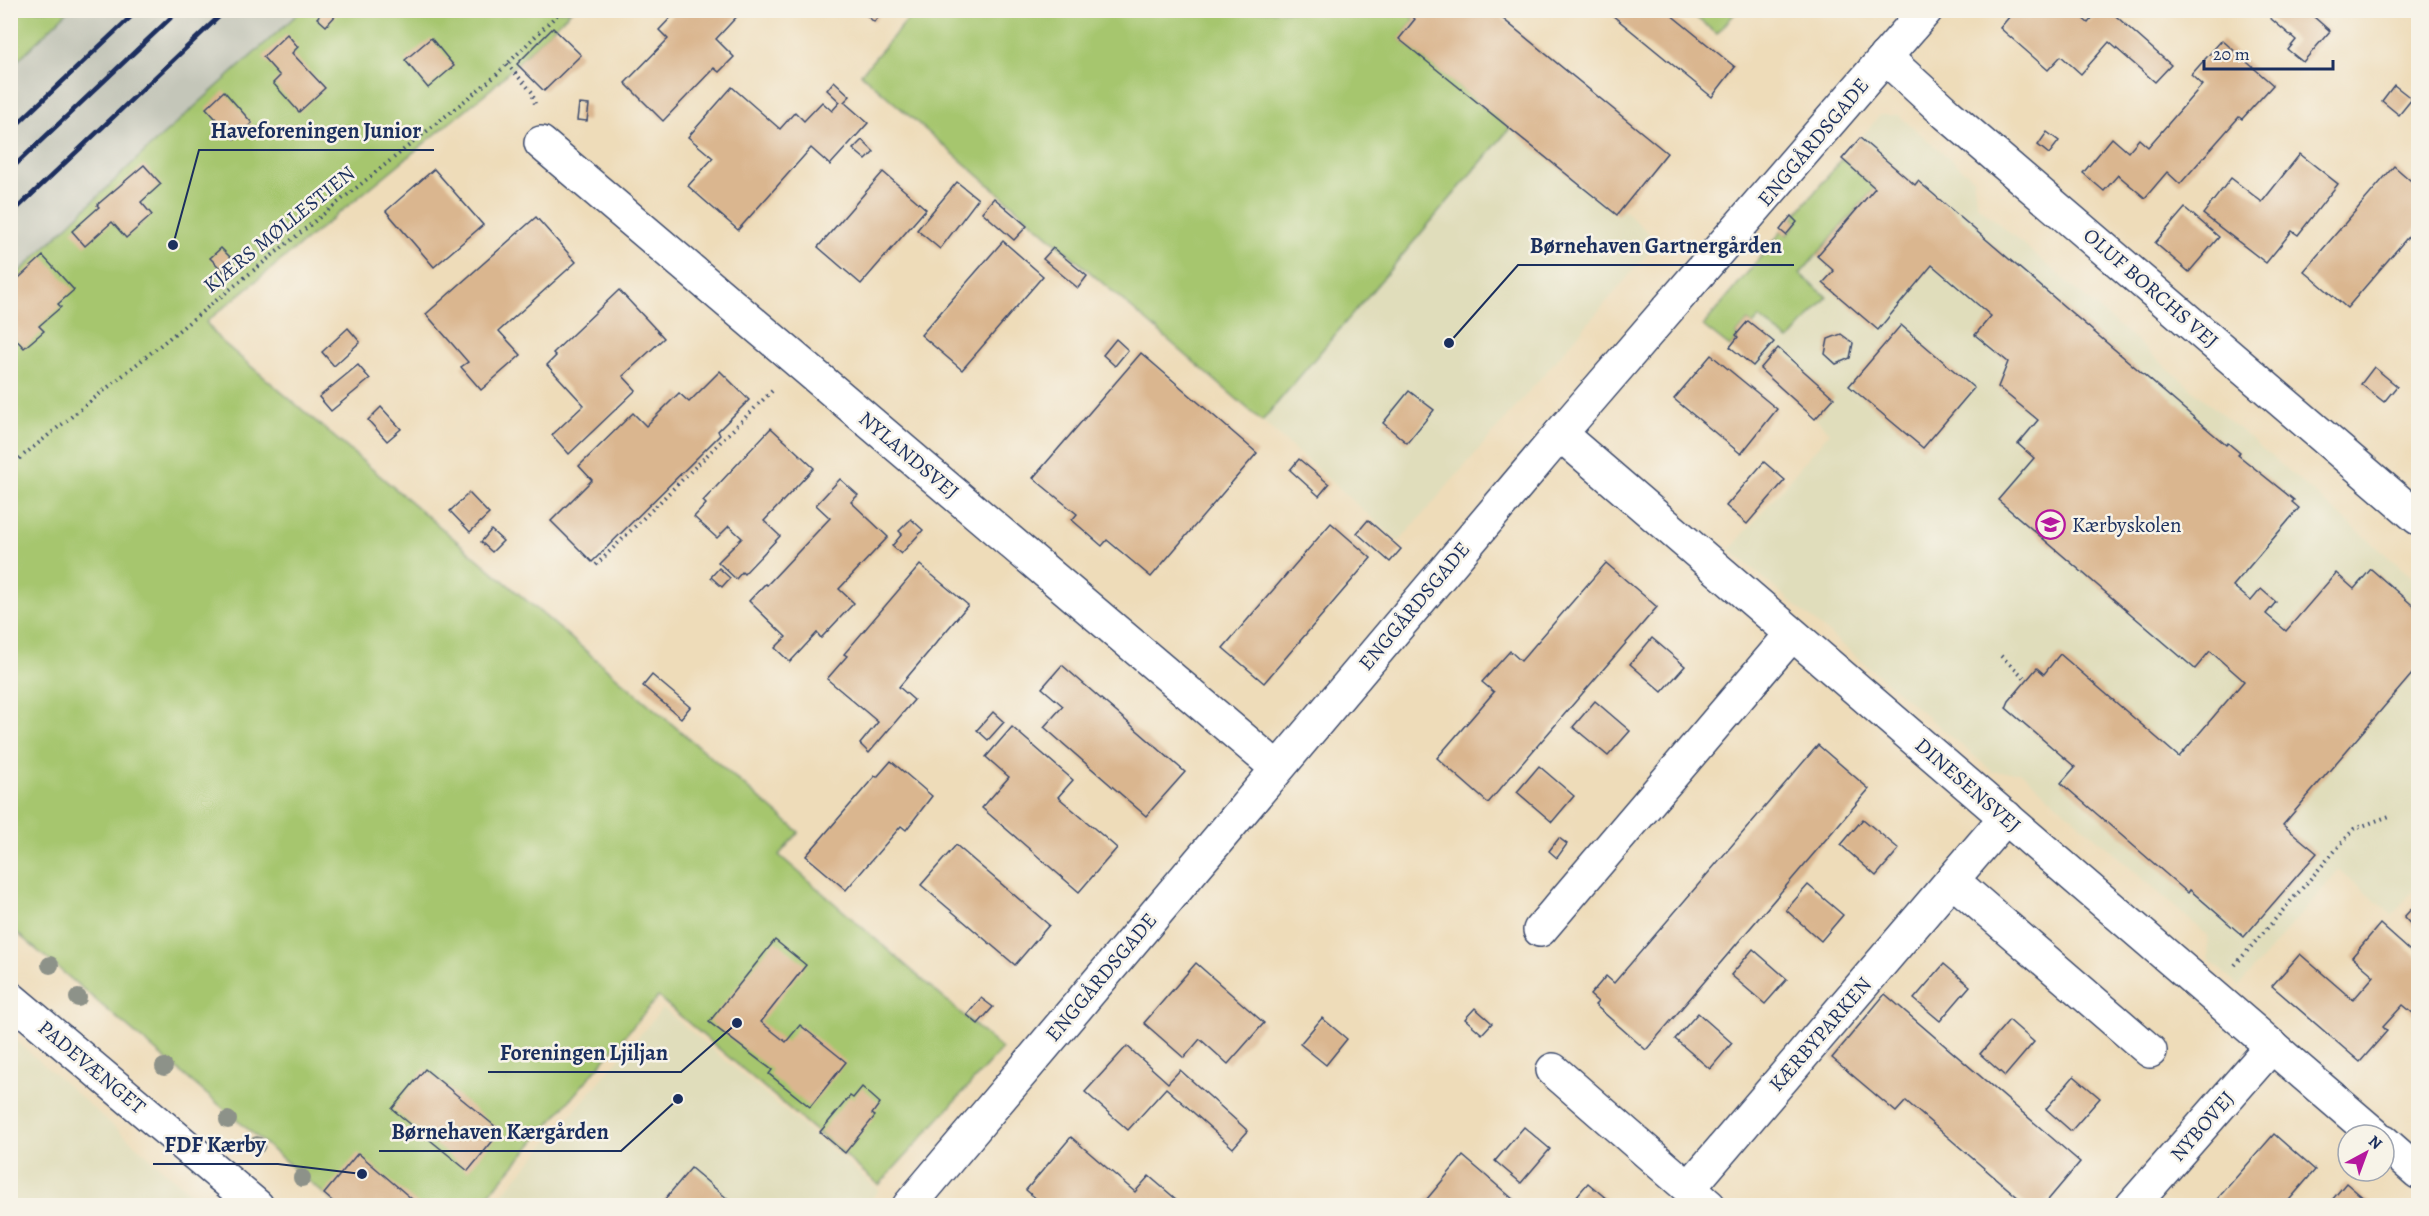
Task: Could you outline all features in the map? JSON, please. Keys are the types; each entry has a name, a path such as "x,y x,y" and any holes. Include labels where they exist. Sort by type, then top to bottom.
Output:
{"street":[{"name":"ENGGÅRDSGADE","path":"909,1206 1560,434 1926,10"},
{"name":"OLUF BORCHS VEJ","path":"1885,57 1947,114 2418,518"},
{"name":"NYLANDSVEJ","path":"541,143 1276,768"},
{"name":"DINESENSVEJ","path":"1560,434 2362,1123"},
{"path":"1540,930 1792,633"},
{"name":"KÆRBYPARKEN","path":"1553,1070 1699,1197 1952,880 2006,817"},
{"path":"1952,880 2150,1051"},
{"name":"PADEVÆNGET","path":"10,998 257,1206"},
{"name":"NYBOVEJ","path":"2132,1206 2272,1046"},
{"path":"2396,1153 2418,1172"}],"path":[{"name":"KJÆRS MØLLESTIEN","path":"10,466 507,64 562,10"},
{"path":"507,64 532,92"},
{"path":"596,565 800,363"},
{"path":"2001,656 2027,680"},
{"path":"2211,993 2354,829 2392,815"}],"shaded area":[{"path":"68,11 301,11 142,154 11,280 11,67"},
{"name":"Kærbyskolen","path":"1880,115 1898,115 1973,178 1977,205 2418,582 2418,885 2392,915 2339,870 2239,986 2209,960 2207,935 2021,772 1993,772 1730,550 1830,432 1760,369 1703,326 1787,235 1797,222 1793,218"},
{"path":"1510,128 1616,215 1622,208 1658,242 1399,542 1262,421"},
{"path":"663,1008 879,1190 865,1206 492,1206"},
{"path":"11,1036 204,1205 11,1205"}],"green space":[{"path":"11,10 68,10 68,11 11,67"},
{"path":"301,11 571,11 492,88 206,322 219,339 799,832 779,855 1002,1049 879,1185 658,997 480,1205 337,1205 11,928 11,280 142,154"},
{"path":"915,11 1404,11 1415,19 1400,39 1510,128 1262,421 861,74"},
{"path":"1688,11 1737,11 1717,34"},
{"path":"1842,159 1875,188 1800,274 1827,297 1789,340 1759,318 1753,325 1748,321 1736,335 1738,337 1730,347 1703,326 1782,231 1787,235 1797,222 1793,218"}],"building":[{"path":"324,10 338,13 326,26 317,18"},
{"path":"678,10 743,10 716,39 734,57 719,72 714,68 663,121 625,83 668,39 659,30"},
{"path":"861,10 883,10 874,22"},
{"path":"1404,10 1492,10 1667,153 1617,215 1399,39 1415,19"},
{"path":"1606,10 1665,10 1735,67 1712,97"},
{"path":"2005,10 2073,10 2088,23 2099,10 2109,10 2171,65 2155,82 2109,42 2081,74 2061,56 2048,70 2000,28 2010,16"},
{"path":"2276,10 2306,10 2330,31 2303,62 2288,50 2296,40 2270,18"},
{"path":"553,28 581,55 544,91 517,64"},
{"path":"287,34 298,47 292,53 325,88 299,112 273,83 280,76 263,57"},
{"path":"431,38 454,66 428,88 405,60"},
{"path":"2222,40 2273,85 2242,119 2239,117 2180,184 2167,172 2145,198 2118,175 2104,191 2083,173 2112,138 2128,152 2139,139 2148,147 2202,85 2191,75"},
{"path":"834,81 850,96 844,102 868,123 830,165 811,148 738,230 688,186 713,158 688,137 732,87 780,129 795,112 804,121 822,102 832,111 840,102 827,90"},
{"path":"2394,85 2412,99 2399,115 2382,101"},
{"path":"224,91 252,123 234,139 206,108"},
{"path":"579,104 589,105 587,121 577,120"},
{"path":"2047,132 2059,141 2049,154 2038,145"},
{"path":"1860,138 1915,185 1918,181 2226,445 2228,443 2240,453 2238,455 2294,500 2292,502 2299,508 2233,586 2251,601 2261,589 2276,602 2266,614 2286,631 2336,573 2354,589 2371,569 2418,610 2418,667 2283,825 2317,853 2244,937 2190,890 2188,893 2061,783 2075,767 2006,708 2009,701 2037,668 2044,674 2060,654 2179,757 2244,681 2210,651 2195,669 1998,500 2034,458 2018,444 2038,420 1998,387 2008,362 1975,335 1991,316 1932,265 1878,330 1823,283 1834,271 1817,256 1875,188 1842,159"},
{"path":"862,140 874,152 866,160 853,149"},
{"path":"2300,154 2338,184 2298,235 2292,231 2266,263 2203,214 2231,178 2262,202"},
{"path":"144,165 161,184 141,202 152,215 126,238 112,222 85,246 72,231 99,207 97,205"},
{"path":"2394,166 2418,187 2418,225 2347,308 2304,271"},
{"path":"434,169 483,225 434,267 386,211"},
{"path":"883,172 926,209 861,284 818,247"},
{"path":"957,182 978,199 940,249 917,230"},
{"path":"994,198 1027,226 1014,240 982,212"},
{"path":"2185,208 2219,237 2189,272 2155,243"},
{"path":"1791,216 1797,222 1786,235 1780,230"},
{"path":"536,217 576,262 499,331 521,355 481,390 461,367 468,362 426,314"},
{"path":"1003,241 1043,276 962,370 921,335"},
{"path":"221,248 234,261 224,272 210,258"},
{"path":"1053,248 1087,276 1078,288 1043,259"},
{"path":"43,256 74,290 58,304 61,307 39,326 44,331 24,348 10,333 10,300 13,298 10,295 10,286"},
{"path":"619,290 664,338 623,376 636,390 569,454 552,435 584,405 547,365 556,356 553,353"},
{"path":"1748,321 1774,342 1753,366 1730,347 1738,337 1736,335"},
{"path":"1901,325 1974,388 1923,448 1849,386"},
{"path":"348,328 360,342 334,366 322,352"},
{"path":"1841,334 1853,343 1850,358 1836,364 1825,354 1828,339"},
{"path":"1116,339 1128,350 1115,366 1103,355"},
{"path":"1778,348 1834,398 1815,419 1760,369"},
{"path":"1141,353 1257,453 1151,577 1107,540 1102,546 1072,520 1077,514 1033,478"},
{"path":"1711,355 1777,409 1741,454 1674,399"},
{"path":"358,365 370,379 331,411 319,397"},
{"path":"2374,367 2397,386 2384,402 2361,384"},
{"path":"720,371 749,400 718,431 720,435 592,562 551,521 592,480 579,466 633,413 646,426 679,393 689,402"},
{"path":"1409,391 1434,410 1407,443 1383,423"},
{"path":"381,407 401,429 387,441 368,420"},
{"path":"771,428 814,468 764,521 780,536 744,574 742,572 736,579 718,562 742,538 729,526 717,538 694,517 706,504 703,501"},
{"path":"1299,459 1329,484 1319,496 1290,470"},
{"path":"1764,462 1785,480 1747,524 1726,506"},
{"path":"840,479 858,495 851,502 888,537 839,589 854,603 821,638 817,633 790,662 775,648 786,637 749,601 830,518 816,505"},
{"path":"469,493 489,514 470,532 450,511"},
{"path":"911,519 923,530 901,554 892,546 902,534 899,531"},
{"path":"1368,520 1401,549 1390,562 1357,533"},
{"path":"1331,523 1371,558 1264,683 1223,648"},
{"path":"491,530 503,541 492,552 481,542"},
{"path":"1606,563 1657,607 1488,803 1437,758 1494,692 1482,682 1510,651 1521,661"},
{"path":"920,565 968,605 899,687 914,700 869,753 860,744 878,722 827,679 847,656 844,654"},
{"path":"719,568 730,578 722,587 711,577"},
{"path":"1652,638 1685,666 1662,692 1630,664"},
{"path":"1062,665 1185,772 1146,816 1044,727 1063,706 1042,688"},
{"path":"652,675 690,707 681,718 643,686"},
{"path":"1595,701 1630,731 1608,756 1573,727"},
{"path":"993,712 1004,722 988,740 977,730"},
{"path":"1012,727 1073,780 1058,797 1117,848 1079,892 982,808 1009,777 986,757"},
{"path":"1818,745 1869,789 1646,1050 1595,1005 1598,1002 1590,995 1606,976 1614,983"},
{"path":"891,761 932,796 906,830 901,826 846,890 806,856 875,776 877,777"},
{"path":"1539,766 1574,796 1552,822 1517,792"},
{"path":"1863,819 1899,849 1876,876 1841,845"},
{"path":"1559,838 1567,844 1557,858 1549,851"},
{"path":"956,845 1049,925 1015,965 921,885"},
{"path":"1808,885 1843,915 1821,941 1786,910"},
{"path":"2418,904 2418,932 2404,917"},
{"path":"2380,924 2418,958 2418,1009 2414,1014 2403,1005 2383,1027 2387,1031 2360,1062 2272,986 2300,954 2353,1000 2374,976 2352,957"},
{"path":"775,940 806,965 761,1022 786,1042 800,1025 846,1062 810,1107 769,1074 772,1070 709,1022"},
{"path":"1753,949 1787,979 1765,1004 1731,975"},
{"path":"1196,963 1264,1023 1228,1064 1200,1039 1184,1058 1144,1023"},
{"path":"1944,964 1970,986 1940,1021 1914,999"},
{"path":"1885,994 2080,1162 2043,1206 2028,1206 1906,1101 1896,1112 1832,1058"},
{"path":"981,998 993,1007 978,1024 967,1015"},
{"path":"1475,1008 1492,1023 1482,1034 1465,1019"},
{"path":"1698,1013 1732,1043 1710,1069 1675,1039"},
{"path":"1322,1018 1347,1039 1326,1065 1300,1044"},
{"path":"2009,1020 2034,1042 2005,1076 1980,1054"},
{"path":"1127,1046 1168,1083 1180,1070 1248,1131 1233,1148 1166,1088 1128,1130 1085,1092"},
{"path":"425,1069 501,1131 468,1171 392,1109"},
{"path":"2074,1076 2100,1098 2071,1131 2046,1109"},
{"path":"862,1087 880,1103 872,1114 875,1116 845,1153 820,1132 850,1096 853,1098"},
{"path":"1524,1127 1550,1149 1521,1183 1495,1161"},
{"path":"2274,1134 2315,1170 2284,1206 2211,1206"},
{"path":"1071,1137 1135,1192 1149,1176 1184,1206 1045,1206 1026,1190"},
{"path":"358,1153 420,1206 338,1206 324,1194"},
{"path":"1463,1156 1521,1206 1421,1206"},
{"path":"691,1168 736,1206 659,1206"},
{"path":"1588,1183 1615,1206 1568,1206"},
{"path":"2346,1183 2373,1206 2327,1206"}],"railway":[{"path":"10,131 138,10"},
{"path":"10,170 179,10"},
{"path":"10,215 226,10"}],"place":[{"name":"Haveforeningen Junior","path":"173,245"},
{"name":"Børnehaven Gartnergården","path":"1449,343"},
{"name":"Kærbyskolen","path":"2051,525"},
{"name":"Foreningen Ljiljan","path":"737,1023"},
{"name":"Børnehaven Kærgården","path":"678,1099"},
{"name":"FDF Kærby","path":"362,1174"}]}
